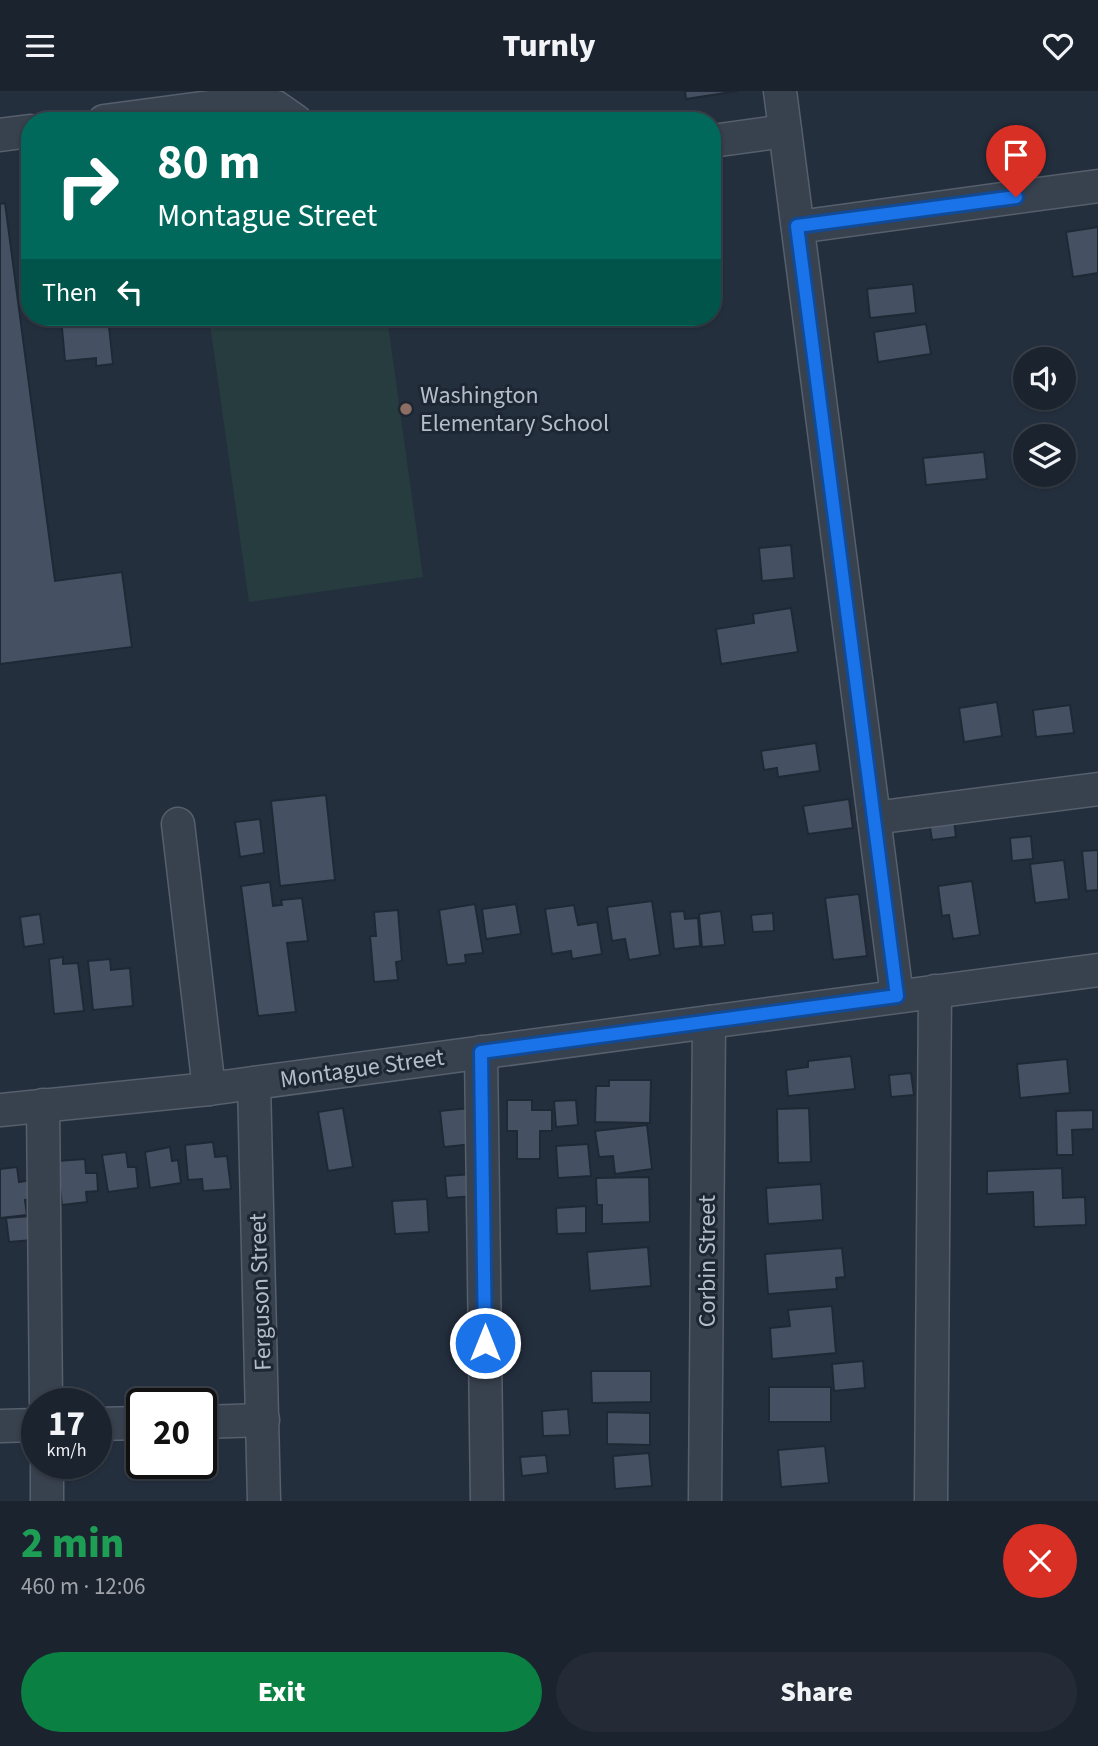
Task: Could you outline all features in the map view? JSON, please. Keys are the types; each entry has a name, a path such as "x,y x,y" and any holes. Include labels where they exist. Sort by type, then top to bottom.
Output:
{"street":[{"path":"780,91 897,996"},
{"path":"173,112 242,103 276,107 283,112"},
{"path":"721,140 785,131"},
{"path":"0,135 21,132"},
{"path":"797,226 1098,186"},
{"path":"874,818 1098,789"},
{"path":"178,824 209,1089"},
{"name":"Montague Street","path":"0,1110 209,1089 1098,969"},
{"path":"932,1501 935,991"},
{"name":"Corbin Street","path":"705,1501 709,1022"},
{"path":"481,1052 487,1501"},
{"name":"Ferguson Street","path":"254,1083 264,1501"},
{"path":"43,1105 46,1388"},
{"path":"217,1421 263,1420"},
{"path":"0,1426 21,1425"},
{"path":"47,1479 47,1501"}],"green space":[{"path":"210,326 388,326 423,577 249,602"}],"building":[{"path":"685,91 738,91 686,99"},
{"path":"5,203 55,581 122,572 132,647 0,664 0,204"},
{"path":"1098,227 1098,273 1073,277 1066,232"},
{"path":"913,284 916,313 870,318 867,289"},
{"path":"926,324 931,354 878,362 874,332"},
{"path":"62,326 109,326 113,364 96,366 96,358 65,361"},
{"path":"984,452 987,479 926,485 923,458"},
{"path":"791,545 794,578 762,581 759,548"},
{"path":"791,608 798,652 721,664 716,629 754,623 753,614"},
{"path":"997,702 1002,736 964,742 959,708"},
{"path":"1070,705 1074,733 1036,737 1033,710"},
{"path":"816,743 820,771 778,777 777,768 764,770 761,751"},
{"path":"326,795 335,880 280,886 271,801"},
{"path":"849,799 853,828 808,834 803,806"},
{"path":"953,812 956,837 932,840 928,815"},
{"path":"260,819 264,853 240,857 235,822"},
{"path":"1031,836 1033,859 1012,861 1010,838"},
{"path":"1098,850 1098,890 1086,891 1082,851"},
{"path":"1064,860 1069,899 1035,903 1030,864"},
{"path":"972,881 980,935 953,939 949,915 942,916 938,886"},
{"path":"270,882 273,906 282,905 281,900 302,898 308,941 287,943 296,1012 258,1016 241,886"},
{"path":"859,894 867,956 833,960 825,898"},
{"path":"652,901 660,955 629,960 625,939 612,941 607,907"},
{"path":"475,904 483,953 465,955 466,963 447,965 439,910"},
{"path":"516,904 521,934 486,939 482,909"},
{"path":"574,905 578,925 597,922 602,954 572,959 571,951 552,954 545,909"},
{"path":"398,910 402,961 396,962 398,980 374,982 370,936 376,936 374,912"},
{"path":"684,911 685,919 698,918 700,946 674,949 670,912"},
{"path":"721,911 725,945 702,947 699,914"},
{"path":"773,913 774,931 753,932 751,915"},
{"path":"40,914 44,944 24,947 20,917"},
{"path":"63,957 63,964 78,963 84,1011 54,1014 49,959"},
{"path":"110,959 111,970 130,968 133,1006 93,1010 88,961"},
{"path":"851,1056 855,1089 788,1096 786,1070 808,1067 808,1061"},
{"path":"1067,1059 1070,1093 1020,1098 1017,1064"},
{"path":"911,1073 914,1095 891,1097 889,1075"},
{"path":"609,1080 651,1080 650,1123 595,1122 596,1086 609,1086"},
{"path":"507,1100 532,1100 532,1110 552,1110 552,1131 540,1131 540,1159 517,1159 517,1131 507,1131"},
{"path":"576,1100 578,1125 556,1127 554,1101"},
{"path":"343,1108 353,1167 328,1171 318,1112"},
{"path":"470,1108 473,1144 444,1147 440,1111"},
{"path":"809,1108 811,1162 778,1163 777,1109"},
{"path":"1093,1110 1093,1129 1072,1130 1073,1155 1057,1155 1056,1111"},
{"path":"647,1125 652,1169 615,1174 613,1156 599,1157 595,1131"},
{"path":"213,1142 215,1157 227,1156 231,1189 203,1191 202,1179 188,1180 185,1145"},
{"path":"588,1144 591,1176 558,1178 556,1146"},
{"path":"170,1147 172,1161 178,1160 181,1183 150,1188 145,1152"},
{"path":"126,1152 128,1167 136,1167 138,1188 108,1192 102,1155"},
{"path":"85,1159 86,1173 97,1173 98,1191 86,1192 87,1202 62,1205 57,1161"},
{"path":"17,1167 19,1182 32,1180 34,1199 25,1200 27,1215 0,1218 0,1169"},
{"path":"1062,1168 1063,1198 1085,1197 1086,1225 1034,1227 1033,1192 987,1194 987,1171"},
{"path":"473,1174 475,1196 447,1198 445,1176"},
{"path":"649,1177 650,1222 602,1224 602,1205 597,1205 596,1178"},
{"path":"821,1184 823,1220 768,1224 766,1188"},
{"path":"427,1199 429,1232 395,1234 392,1201"},
{"path":"586,1206 586,1233 557,1234 556,1208"},
{"path":"31,1216 33,1240 9,1242 6,1218"},
{"path":"648,1247 651,1286 590,1291 587,1252"},
{"path":"842,1248 845,1277 836,1278 837,1289 768,1294 765,1254"},
{"path":"832,1306 836,1353 772,1359 770,1328 790,1326 788,1310"},
{"path":"863,1361 865,1388 834,1391 832,1364"},
{"path":"591,1371 651,1371 651,1402 592,1403"},
{"path":"769,1387 831,1387 831,1422 769,1422"},
{"path":"568,1409 570,1435 543,1436 542,1411"},
{"path":"607,1412 650,1413 650,1445 607,1444"},
{"path":"825,1446 829,1483 781,1487 778,1450"},
{"path":"649,1453 652,1486 615,1489 613,1456"},
{"path":"546,1455 548,1473 522,1476 520,1457"}],"place":[{"name":"Washington Elementary School","path":"406,409"}],"route":[{"path":"485,1343 481,1052 897,996 797,226 1016,197"}]}
